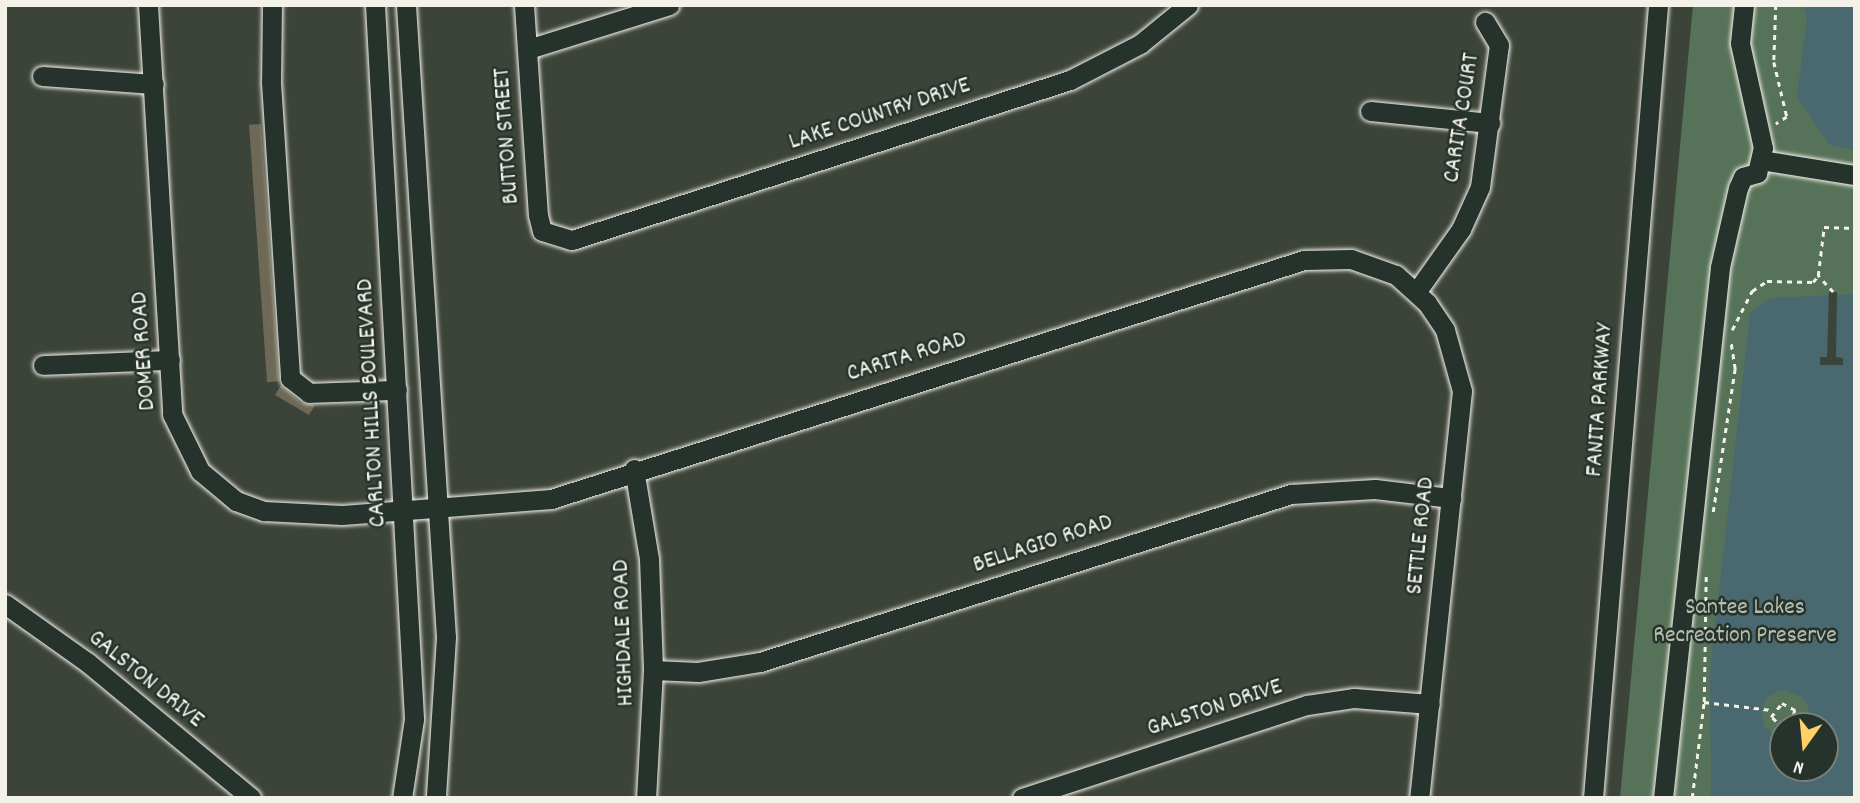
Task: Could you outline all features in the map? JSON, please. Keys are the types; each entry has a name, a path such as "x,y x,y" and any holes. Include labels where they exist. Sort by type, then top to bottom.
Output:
{"street":[{"name":"DOMER ROAD","path":"148,5 171,406 182,444 200,471 230,496 286,515 404,509"},
{"path":"272,5 271,82 290,378 309,393 397,390"},
{"name":"CARLTON HILLS BOULEVARD","path":"375,5 414,719 402,798"},
{"path":"406,5 446,637 436,798"},
{"name":"BUTTON STREET","path":"524,5 538,215 542,231 572,240"},
{"path":"528,49 669,5"},
{"name":"LAKE COUNTRY DRIVE","path":"572,240 1070,80 1140,44 1188,5"},
{"name":"FANITA PARKWAY","path":"1593,798 1658,5"},
{"path":"1663,798 1720,267 1738,188 1743,177 1757,173 1761,160 1740,43 1744,5"},
{"name":"CARITA COURT","path":"1417,291 1461,229 1480,187 1499,46 1485,22"},
{"path":"42,76 153,84"},
{"path":"1370,111 1490,123"},
{"path":"1761,160 1855,174"},
{"name":"CARITA ROAD","path":"404,509 551,499 634,468 1304,260 1335,257 1369,263 1417,291"},
{"name":"SETTLE ROAD","path":"1417,291 1445,330 1460,375 1451,498 1419,798"},
{"path":"43,365 170,360"},
{"name":"HIGHDALE ROAD","path":"634,468 649,559 653,670 646,798"},
{"name":"BELLAGIO ROAD","path":"653,670 698,673 760,662 1291,494 1375,489 1451,498"},
{"name":"GALSTON DRIVE","path":"5,604 88,663 251,798"},
{"name":"GALSTON DRIVE","path":"1022,798 1307,705 1354,698 1430,704"}],"path":[{"path":"1756,130 1787,117 1774,62 1776,5"},
{"path":"1709,524 1735,369 1730,336 1739,311 1767,281 1813,282 1818,276 1824,227 1855,228"},
{"path":"1818,276 1833,292"},
{"path":"1692,798 1704,702 1706,565"},
{"path":"1704,702 1772,710 1782,703 1791,706 1794,712"}],"green space":[{"name":"Santee Lakes Recreation Preserve","path":"1693,5 1855,5 1855,798 1620,798"}],"water":[{"path":"1803,5 1855,5 1855,150 1830,145 1797,97 1807,17"},
{"path":"1855,294 1855,798 1711,798 1710,671 1750,313 1771,298"}],"pier":[{"path":"1829,292 1837,292 1836,357 1843,358 1843,365 1820,365 1820,357 1827,357"}],"building":[{"path":"261,124 279,381 267,382 249,125"},
{"path":"281,385 301,403 315,405 309,415 275,395"}]}
